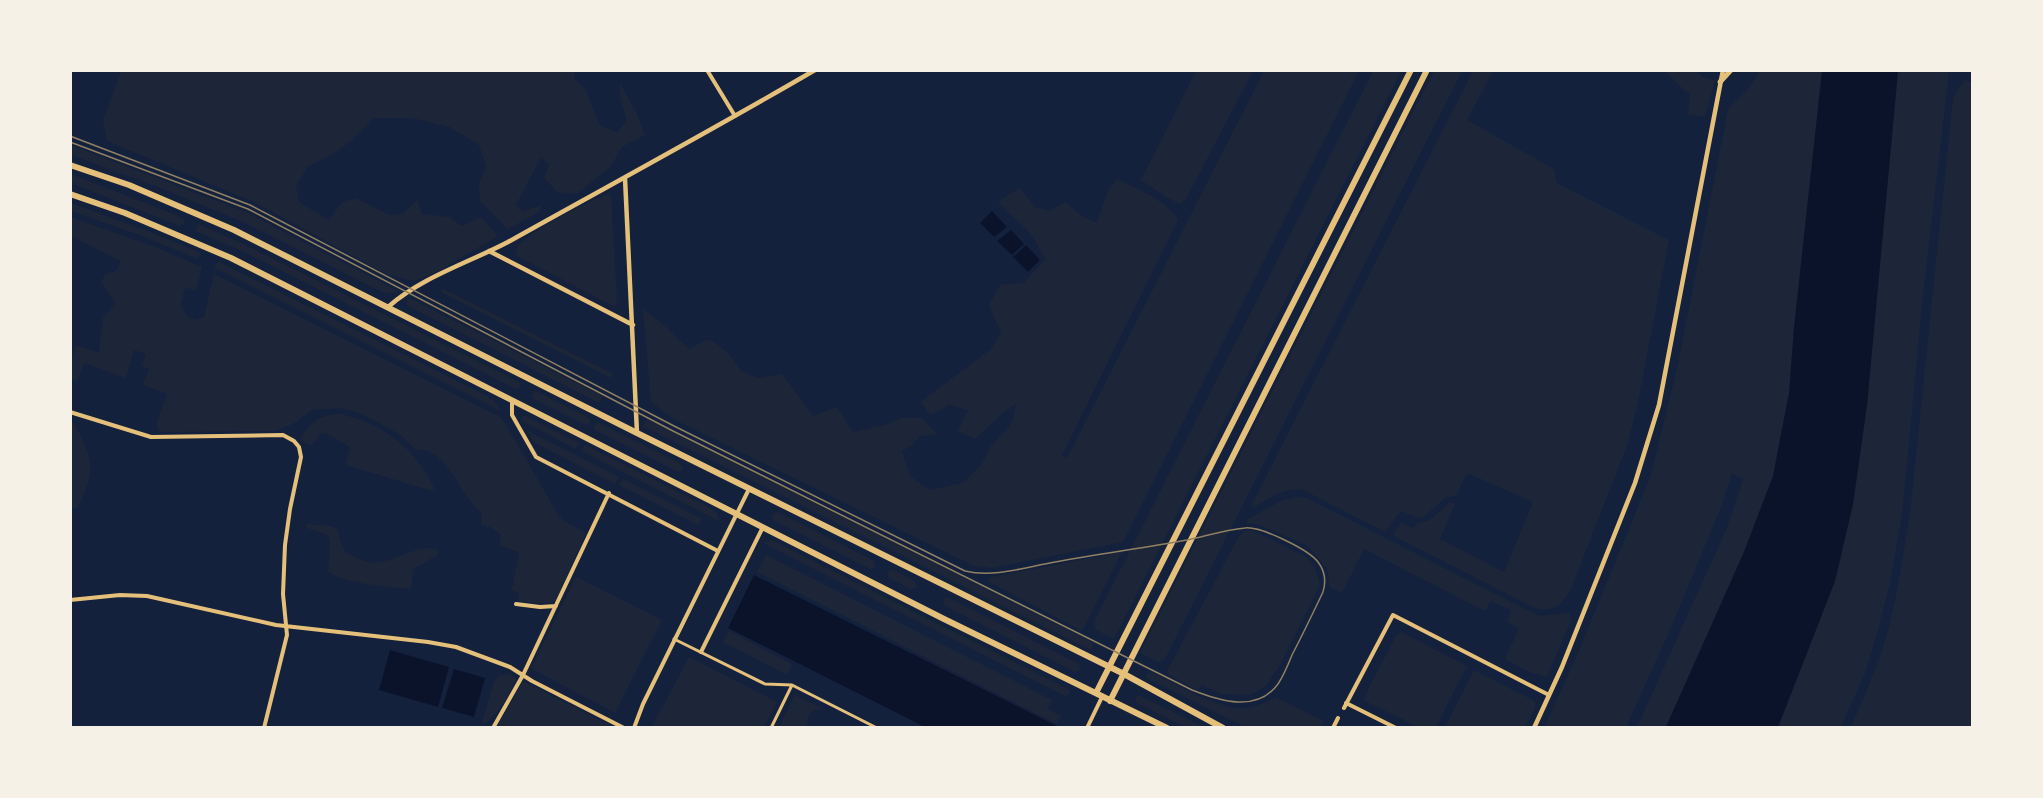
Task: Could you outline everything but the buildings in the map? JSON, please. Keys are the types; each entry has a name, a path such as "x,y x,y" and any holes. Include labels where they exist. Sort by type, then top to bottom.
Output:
{"highway":[{"path":"1099,695 1110,667 1411,70"},
{"path":"1110,701 1427,70"},
{"path":"70,165 129,185 234,230 749,489 1124,674 1223,728"},
{"path":"70,194 125,213 231,258 1167,728"}],"main road":[{"path":"1720,82 1731,70"}],"street":[{"path":"706,70 735,117"},
{"path":"388,307 410,290 489,251 625,178 815,70"},
{"path":"1534,728 1635,483 1659,405 1723,70"},
{"path":"625,178 637,433"},
{"path":"489,251 633,325"},
{"path":"512,399 512,415 536,457 718,551"},
{"path":"70,412 151,437 283,435 299,447 301,457 285,545 283,594 287,635 264,728"},
{"path":"634,728 638,715 749,489"},
{"path":"493,728 523,675 609,493"},
{"path":"701,652 763,526"},
{"path":"70,600 120,595 147,596 287,627 456,647 498,662 624,728"},
{"path":"516,604 540,607 557,606"},
{"path":"1396,728 1345,705 1393,615 1549,694"},
{"path":"675,639 765,684 792,685 877,728"},
{"path":"771,728 792,685"},
{"path":"1087,728 1099,695"},
{"path":"1333,728 1338,718"}],"shaded area":[{"path":"574,70 575,79 586,90 600,126 617,132 627,121 620,97 620,83 636,112 645,135 622,147 611,166 577,194 557,192 544,178 549,165 541,157 516,205 523,211 542,205 539,212 508,229 480,201 479,185 486,166 479,145 450,127 412,118 374,118 351,141 333,154 309,166 296,185 299,202 329,220 342,202 356,198 389,215 403,214 417,200 422,214 450,217 461,226 481,217 498,236 435,273 414,281 386,274 254,202 107,141 103,121 121,71"},
{"path":"1196,71 1253,71 1186,199 1180,204 1141,180"},
{"path":"1264,71 1359,71 1123,542 991,568 972,565 675,420 651,402 643,309 689,349 706,340 713,341 729,354 741,371 758,378 782,374 813,416 837,407 853,432 885,425 902,418 922,418 937,434 920,436 911,446 902,451 910,476 929,490 963,483 982,464 991,446 1012,423 1016,404 975,439 958,431 968,410 949,405 931,415 920,402 991,349 1001,333 989,305 1000,285 1024,283 1045,259 1032,235 998,202 1019,188 1036,208 1050,211 1065,202 1082,216 1097,223 1108,191 1117,179 1159,201 1178,220 1062,455 1067,458"},
{"path":"1373,71 1401,71 1114,639 1096,630 1094,622"},
{"path":"1434,71 1462,71 1165,659 1158,662 1140,653"},
{"path":"1473,71 1493,71 1467,120 1554,169 1557,183 1669,240 1628,443 1571,589 1561,603 1547,609 1535,608 1394,536 1394,532 1401,523 1413,528 1417,523 1430,520 1450,502 1455,504 1440,539 1504,572 1533,502 1467,473 1456,496 1446,497 1424,517 1418,518 1401,511 1385,532 1303,490 1289,490 1271,497 1254,508 1251,506"},
{"path":"1666,71 1695,71 1705,78 1715,80 1705,117 1688,114 1690,94"},
{"path":"1760,71 1822,71 1789,393 1773,476 1744,552 1666,727 1637,727 1726,530 1743,479 1732,474 1721,507 1671,628 1626,727 1544,728 1578,653 1651,475 1678,364 1728,109 1749,88"},
{"path":"1822,71 1898,71 1867,405 1853,504 1835,581 1778,727 1666,727 1744,552 1773,476 1789,393"},
{"path":"1898,71 1949,73 1923,295 1902,516 1889,587 1878,630 1865,673 1841,727 1778,728 1835,581 1853,504 1867,405"},
{"path":"1966,80 1972,83 1972,727 1851,727 1885,640 1901,570 1910,513 1953,98"},
{"path":"71,145 248,213 400,292 384,293 243,222 71,155"},
{"path":"71,174 176,215 185,223 180,226 71,183"},
{"path":"608,194 611,196 617,301 615,307 517,256 516,252 524,240 546,225"},
{"path":"71,203 201,253 198,259 71,211"},
{"path":"992,211 1007,227 994,237 980,223"},
{"path":"71,217 155,247 202,267 196,291 185,287 181,305 188,317 196,320 204,317 214,274 502,418 559,516 586,533 555,601 542,603 519,601 518,593 512,590 519,552 500,546 501,535 490,527 481,525 482,513 445,464 436,455 416,450 399,434 360,413 341,408 312,410 293,424 274,431 163,432 158,431 157,422 167,394 143,385 149,369 142,366 146,354 134,350 126,378 84,363 77,382 71,380 71,359 76,345 99,353 103,317 116,304 101,282 105,275 117,270 120,261 71,236"},
{"path":"198,224 241,243 519,382 521,387 516,389 238,249 195,231"},
{"path":"1011,230 1024,244 1012,255 997,241"},
{"path":"1026,245 1040,260 1028,272 1013,257"},
{"path":"219,262 487,396 496,403 501,411 213,267"},
{"path":"443,289 613,374 611,378 441,292"},
{"path":"408,299 602,396 599,403 408,306 406,302"},
{"path":"534,392 591,419 588,426 534,399 532,395"},
{"path":"340,414 372,425 398,441 419,463 436,492 346,465 350,447 325,433 320,434 310,445 302,441 301,438 305,432 317,420"},
{"path":"524,415 579,443 576,449 522,421 521,417"},
{"path":"647,419 1094,643 1091,650 643,426"},
{"path":"71,421 83,441 90,468 88,482 78,508 73,508 71,503"},
{"path":"597,422 681,464 683,470 678,472 593,429"},
{"path":"526,430 619,477 615,484 535,443"},
{"path":"585,445 712,509 717,513 719,521 582,451"},
{"path":"623,479 702,519 698,525 619,485"},
{"path":"1296,497 1307,498 1539,616 1569,613 1571,621 1547,677 1529,672 1505,659 1519,628 1507,622 1511,610 1491,601 1485,611 1364,549 1342,593 1330,587 1327,569 1308,546 1260,525 1247,523 1248,519 1281,501"},
{"path":"777,512 874,561 876,567 870,569 773,520 772,514"},
{"path":"307,524 331,526 337,529 345,551 365,561 387,561 427,548 438,550 438,555 413,569 411,589 355,582 328,571 330,541 328,535 307,528"},
{"path":"1246,530 1256,532 1306,557 1315,568 1320,585 1280,665 1266,686 1250,695 1222,694 1202,685 1197,690 1166,673 1239,536"},
{"path":"771,540 1070,690 1067,697 763,543"},
{"path":"1122,552 1082,631 989,582 987,578"},
{"path":"766,555 1052,700 1048,709 1061,716 1057,724 757,572"},
{"path":"889,570 915,581 917,587 911,589 889,578 887,574"},
{"path":"754,575 1059,727 925,727 728,628"},
{"path":"576,577 662,620 615,713 532,667"},
{"path":"945,598 1079,664 1081,670 1075,672 945,606 943,602"},
{"path":"729,631 792,664 787,675 723,642"},
{"path":"1401,632 1467,666 1436,727 1418,727 1365,701 1366,693 1396,636"},
{"path":"390,650 449,667 438,707 379,690"},
{"path":"689,657 777,702 764,727 652,727"},
{"path":"454,669 485,678 474,717 442,708"},
{"path":"1474,670 1535,701 1535,709 1525,727 1445,727"},
{"path":"1149,671 1224,706 1251,707 1275,697 1323,721 1320,727 1245,727 1146,678"},
{"path":"508,674 517,678 511,690 492,717 487,722 482,722 494,682 499,676"},
{"path":"523,681 610,725 609,727 497,727"},
{"path":"795,695 826,710 821,709 811,713 807,723 808,727 779,727"},
{"path":"1137,696 1204,727 1185,727 1137,703 1135,700"}],"tram line":[{"path":"70,136 250,205 674,426 965,571 976,573 1010,571 1187,540 1230,530 1252,528 1284,540 1313,557 1323,573 1325,580 1323,592 1282,677 1269,693 1249,702 1214,698 1192,690 671,430 248,209 70,142"}]}
